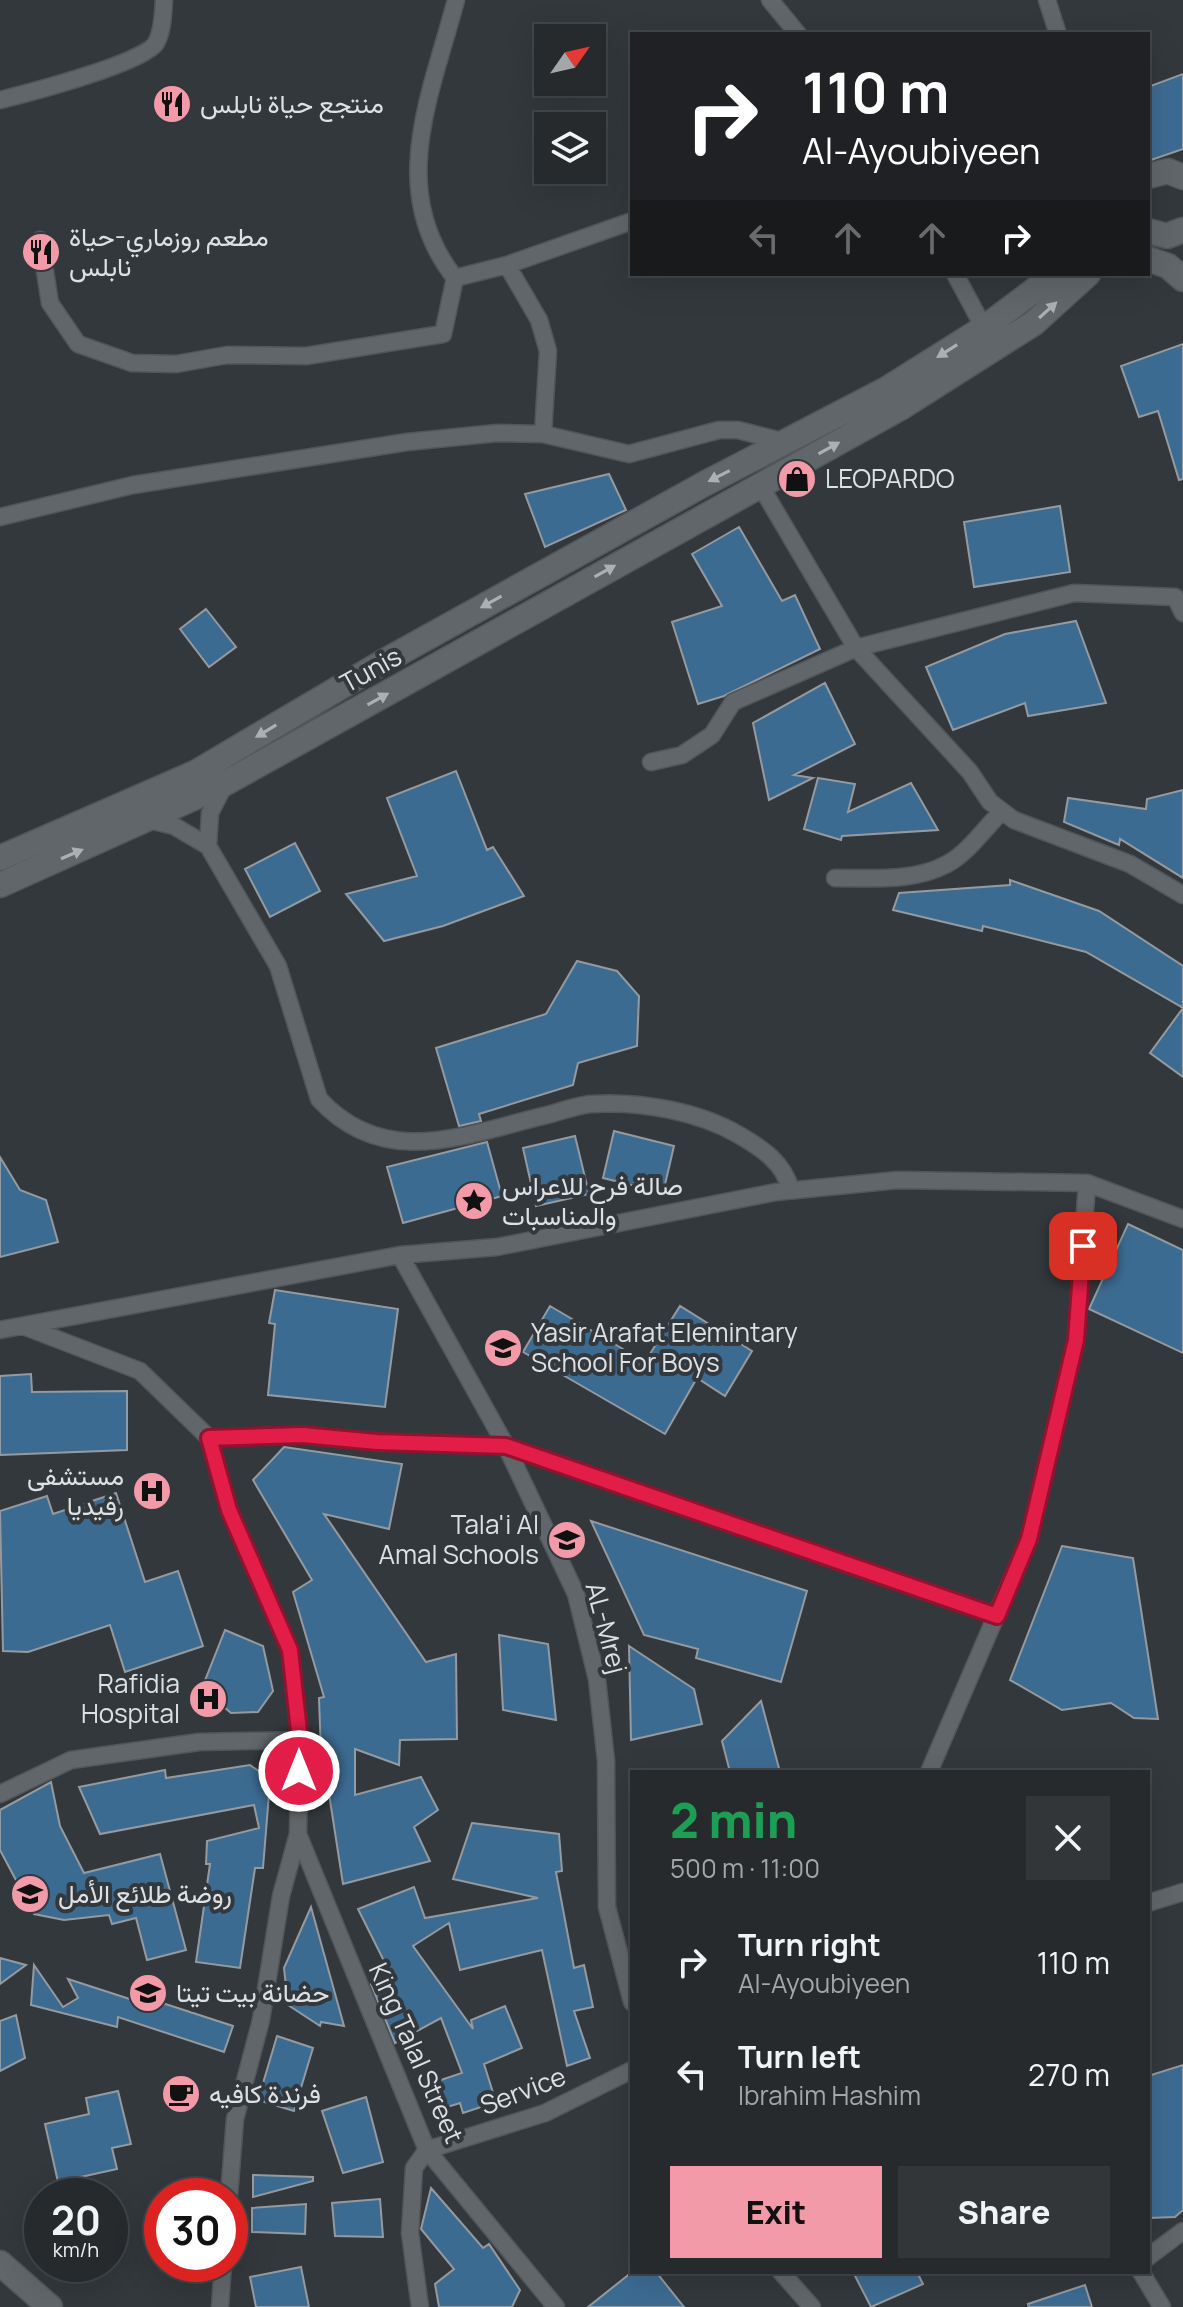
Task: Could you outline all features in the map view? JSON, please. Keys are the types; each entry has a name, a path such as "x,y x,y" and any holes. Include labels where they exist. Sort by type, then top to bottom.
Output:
{"main road":[{"path":"1151,233 1167,236 1183,230"},
{"path":"1150,260 1168,266 1183,279"},
{"path":"0,858 195,773 383,662 887,389 984,328 1053,276"},
{"name":"Tunis","path":"0,885 225,783 760,485 991,353 1034,323 1087,276"},
{"path":"0,2263 50,2307"}],"street":[{"path":"0,100 123,64 146,53 159,37 164,0"},
{"path":"40,240 50,303 78,344 132,363 176,364 227,355 306,356 443,334 455,278 426,233 417,173 423,124 456,0"},
{"path":"770,0 796,32"},
{"path":"1047,0 1057,32"},
{"path":"455,278 507,265 630,222"},
{"path":"507,265 539,320 548,351 543,434"},
{"path":"956,276 984,328"},
{"path":"0,517 133,485 407,442 497,433 543,434 629,454 719,430 738,430 785,442"},
{"path":"760,485 856,648 970,772 990,802 1014,820 1130,864 1183,895"},
{"path":"651,762 682,755 712,735 733,702 856,648 1074,593 1175,597 1183,613"},
{"path":"208,846 210,813 225,783"},
{"path":"835,878 884,878 929,872 950,863 1002,811"},
{"path":"149,820 174,826 208,846 278,966 319,1099 334,1115 355,1129 395,1143 412,1143 450,1138 592,1104 688,1113 727,1128 756,1145 778,1163 791,1190"},
{"path":"0,1330 400,1255 497,1247 791,1190 898,1180 1087,1183 1183,1219"},
{"path":"930,1770 1029,1539 1076,1340 1087,1183"},
{"name":"AL-Mrej","path":"400,1255 506,1446 576,1594 597,1679 606,1761 607,1907 630,1994"},
{"path":"23,1326 140,1371 209,1438 229,1510 290,1650 300,1740 298,1834 281,1896 261,2020 235,2119 230,2178"},
{"path":"209,1438 302,1435 377,1442 506,1446 997,1616"},
{"path":"0,1794 71,1760 199,1742 300,1740"},
{"name":"King Talal Street","path":"298,1834 427,2150 556,2307"},
{"path":"1150,1902 1183,1892"},
{"name":"Service","path":"427,2150 545,2113 630,2071"},
{"path":"420,2307 410,2233 414,2168 427,2150"},
{"path":"1150,2256 1183,2231"},
{"path":"783,2274 812,2307"},
{"path":"1142,2274 1162,2307"},
{"path":"220,2307 222,2282"}],"building":[{"path":"1183,74 1183,149 1150,160 1150,86"},
{"path":"1183,344 1183,479 1179,480 1158,411 1139,417 1121,366"},
{"path":"609,474 626,510 545,547 525,494"},
{"path":"1060,506 1070,572 974,587 964,522"},
{"path":"739,527 782,601 795,595 820,649 724,696 698,704 672,622 722,606 692,554"},
{"path":"206,609 236,647 209,667 180,629"},
{"path":"1076,621 1106,703 1028,716 1025,703 953,730 926,667 1005,634"},
{"path":"825,683 855,744 794,775 813,778 769,800 753,723"},
{"path":"456,771 487,850 493,847 524,896 443,926 384,941 346,894 417,876 387,798"},
{"path":"818,778 855,784 848,812 911,783 938,830 842,836 841,840 804,829"},
{"path":"1183,790 1183,878 1120,839 1119,845 1064,822 1068,798 1146,809 1147,799"},
{"path":"295,843 320,891 270,917 245,869"},
{"path":"1010,880 1099,911 1183,966 1183,1008 1086,952 983,926 982,931 893,910 899,893 1010,885"},
{"path":"577,961 617,971 639,996 637,1046 578,1063 573,1085 479,1114 481,1121 459,1126 436,1048 546,1014"},
{"path":"1183,1008 1183,1077 1150,1053"},
{"path":"614,1131 674,1146 663,1193 603,1178"},
{"path":"575,1136 589,1194 536,1206 523,1148"},
{"path":"487,1142 502,1196 403,1223 387,1167"},
{"path":"0,1157 20,1190 46,1200 58,1242 0,1257"},
{"path":"1128,1224 1183,1250 1183,1353 1089,1309"},
{"path":"275,1290 398,1309 385,1407 268,1395 275,1324 269,1323"},
{"path":"550,1306 645,1362 680,1306 752,1351 725,1396 697,1378 665,1434 523,1352"},
{"path":"31,1374 32,1392 127,1391 127,1450 0,1455 0,1376"},
{"path":"284,1447 402,1464 389,1529 324,1514 426,1662 456,1654 457,1739 400,1740 399,1765 355,1749 355,1795 421,1777 438,1810 414,1827 430,1861 343,1884 327,1781 322,1782 319,1698 324,1697 293,1592 312,1580 253,1480"},
{"path":"116,1493 145,1582 178,1571 203,1646 125,1672 110,1625 28,1652 3,1651 0,1511 47,1496 53,1514"},
{"path":"591,1521 807,1591 781,1682 696,1658 698,1649 644,1635"},
{"path":"1062,1546 1133,1558 1158,1719 1134,1718 1111,1703 1062,1710 1010,1680"},
{"path":"225,1630 263,1646 273,1691 258,1712 231,1713 202,1688"},
{"path":"499,1635 548,1644 556,1720 503,1710"},
{"path":"629,1646 694,1689 702,1724 631,1740"},
{"path":"761,1701 779,1770 729,1770 722,1741"},
{"path":"250,1765 267,1777 269,1794 263,1868 255,1868 240,1968 196,1962 210,1864 206,1864 207,1841 259,1828 254,1805 100,1834 79,1787 165,1770 166,1778"},
{"path":"51,1782 60,1826 84,1873 160,1854 186,1950 147,1960 136,1918 112,1924 109,1915 64,1920 34,1914 0,1850 0,1810"},
{"path":"472,1823 559,1834 562,1871 556,1872 574,1968 584,1965 593,2007 574,2011 590,2058 567,2066 542,1950 460,1970 449,1923 413,1946 473,2029 471,2020 505,2006 522,2048 484,2064 496,2102 463,2113 460,2103 444,2108 435,2082 462,2073 441,2018 395,2043 371,1984 392,1977 358,1909 414,1887 425,1918 538,1898 453,1879"},
{"path":"311,1907 344,2026 321,2022 320,2026 288,2005 284,1968"},
{"path":"0,1958 26,1965 0,1984"},
{"path":"34,1965 63,2007 78,1998 68,1979 145,2004 147,1998 233,2026 224,2052 118,2017 117,2027 31,2005"},
{"path":"16,2015 25,2058 0,2071 0,2021"},
{"path":"277,2036 313,2048 294,2111 258,2100"},
{"path":"1183,2065 1183,2210 1175,2217 1150,2218 1150,2075"},
{"path":"118,2091 131,2144 112,2148 117,2169 76,2178 57,2178 45,2124 89,2114 86,2098"},
{"path":"366,2097 383,2162 343,2173 322,2111"},
{"path":"253,2175 313,2177 313,2181 253,2197"},
{"path":"431,2188 483,2248 489,2244 520,2290 512,2307 439,2307 435,2284 454,2269 421,2229"},
{"path":"380,2199 383,2237 335,2236 332,2203"},
{"path":"306,2204 305,2234 252,2232 252,2208"},
{"path":"301,2267 309,2307 256,2307 250,2277"},
{"path":"630,2274 658,2274 684,2307 588,2307"},
{"path":"854,2274 918,2274 923,2284 871,2307"},
{"path":"1085,2285 1092,2307 1029,2307 1028,2304"}],"place":[{"name":"منتجع حياة نابلس","path":"172,104"},
{"name":"مطعم روزماري-حياة نابلس","path":"41,252"},
{"name":"LEOPARDO","path":"797,479"},
{"name":"صالة فرح للاعراس والمناسبات","path":"474,1201"},
{"name":"Yasir Arafat Elemintary School For Boys","path":"503,1348"},
{"name":"مستشفى رفيديا","path":"152,1491"},
{"name":"Tala'i Al Amal Schools","path":"567,1540"},
{"name":"Rafidia Hospital","path":"208,1699"},
{"name":"روضة طلائع الأمل","path":"30,1894"},
{"name":"حضانة بيت تيتا","path":"148,1993"},
{"name":"فرندة كافيه","path":"181,2094"}],"route":[{"path":"299,1771 300,1740 290,1650 229,1510 209,1438 302,1435 377,1442 506,1446 997,1616 1029,1539 1076,1340 1083,1246"}]}
